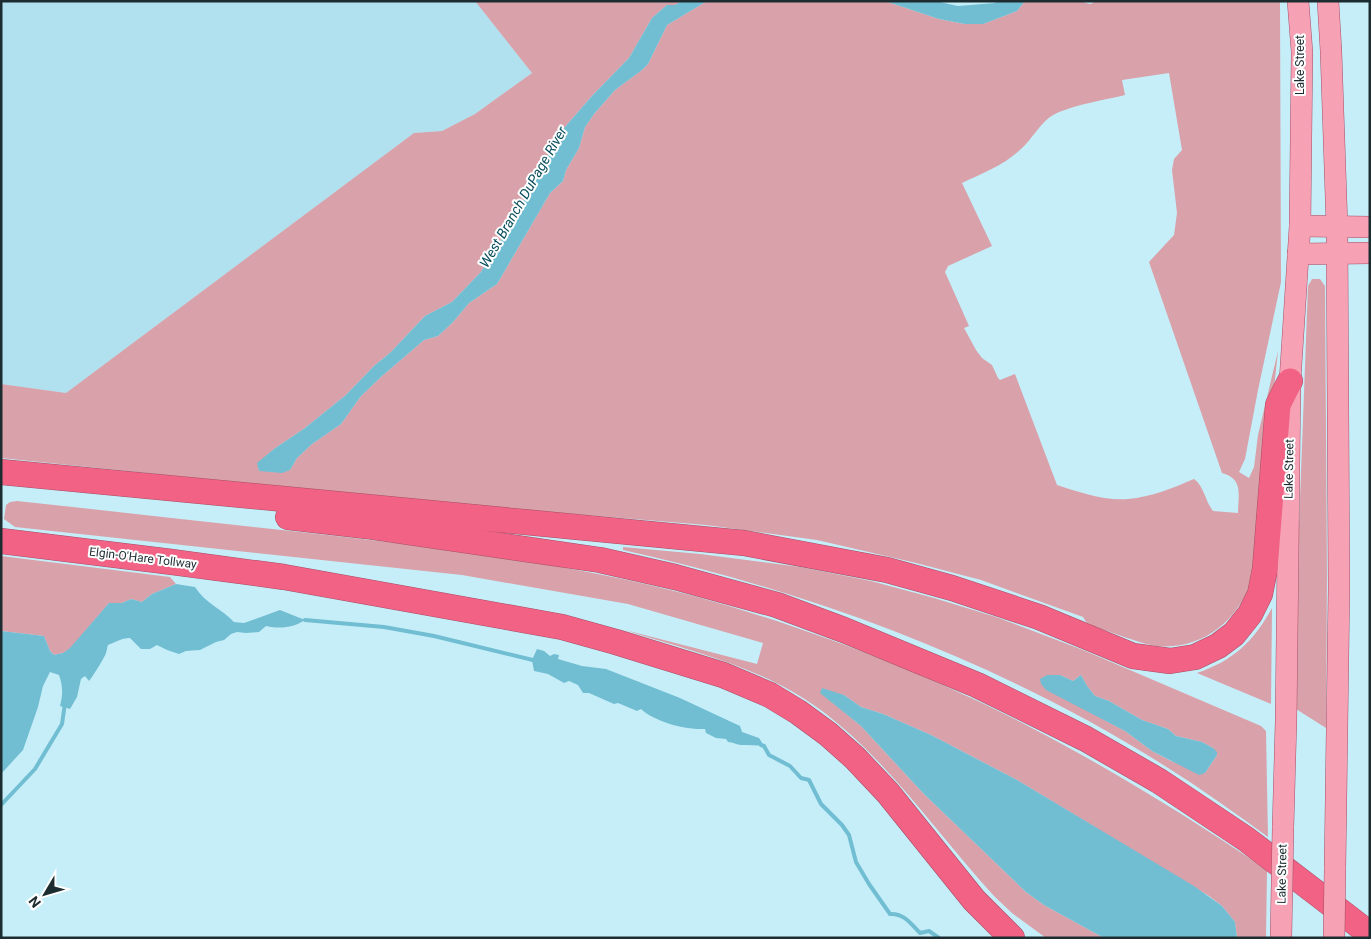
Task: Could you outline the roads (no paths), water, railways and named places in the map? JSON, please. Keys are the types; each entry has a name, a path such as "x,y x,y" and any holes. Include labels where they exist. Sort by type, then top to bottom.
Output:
{"highway":[{"path":"1,472 600,531 744,543 896,572 952,588 1039,617 1133,656 1170,660 1195,657 1218,646 1240,627 1250,614 1260,594 1265,569 1278,405 1290,381"},
{"path":"1,486 366,526 600,560 675,577 777,606 844,630 977,685 1086,739 1159,781 1246,839 1370,934"},
{"name":"Elgin-O'Hare Tollway","path":"1,541 284,577 562,627 723,675 770,695 798,712 828,734 855,758 888,793 974,900 1012,938"}],"main road":[{"name":"Lake Street","path":"1281,938 1290,381 1300,226 1302,52 1298,1"},
{"path":"1328,1 1336,228 1339,588 1334,938"},
{"path":"1300,226 1370,227"},
{"path":"1298,254 1370,252"}],"waterway":[{"path":"305,620 384,627 434,636 537,661"},
{"name":"West Branch DuPage River","path":"1,805 35,769 62,724 65,703"},
{"path":"761,745 764,746 769,755 790,766 801,778 809,780 821,804 842,825 849,835 856,862 890,914 903,917 920,933 929,931 939,938"}]}
